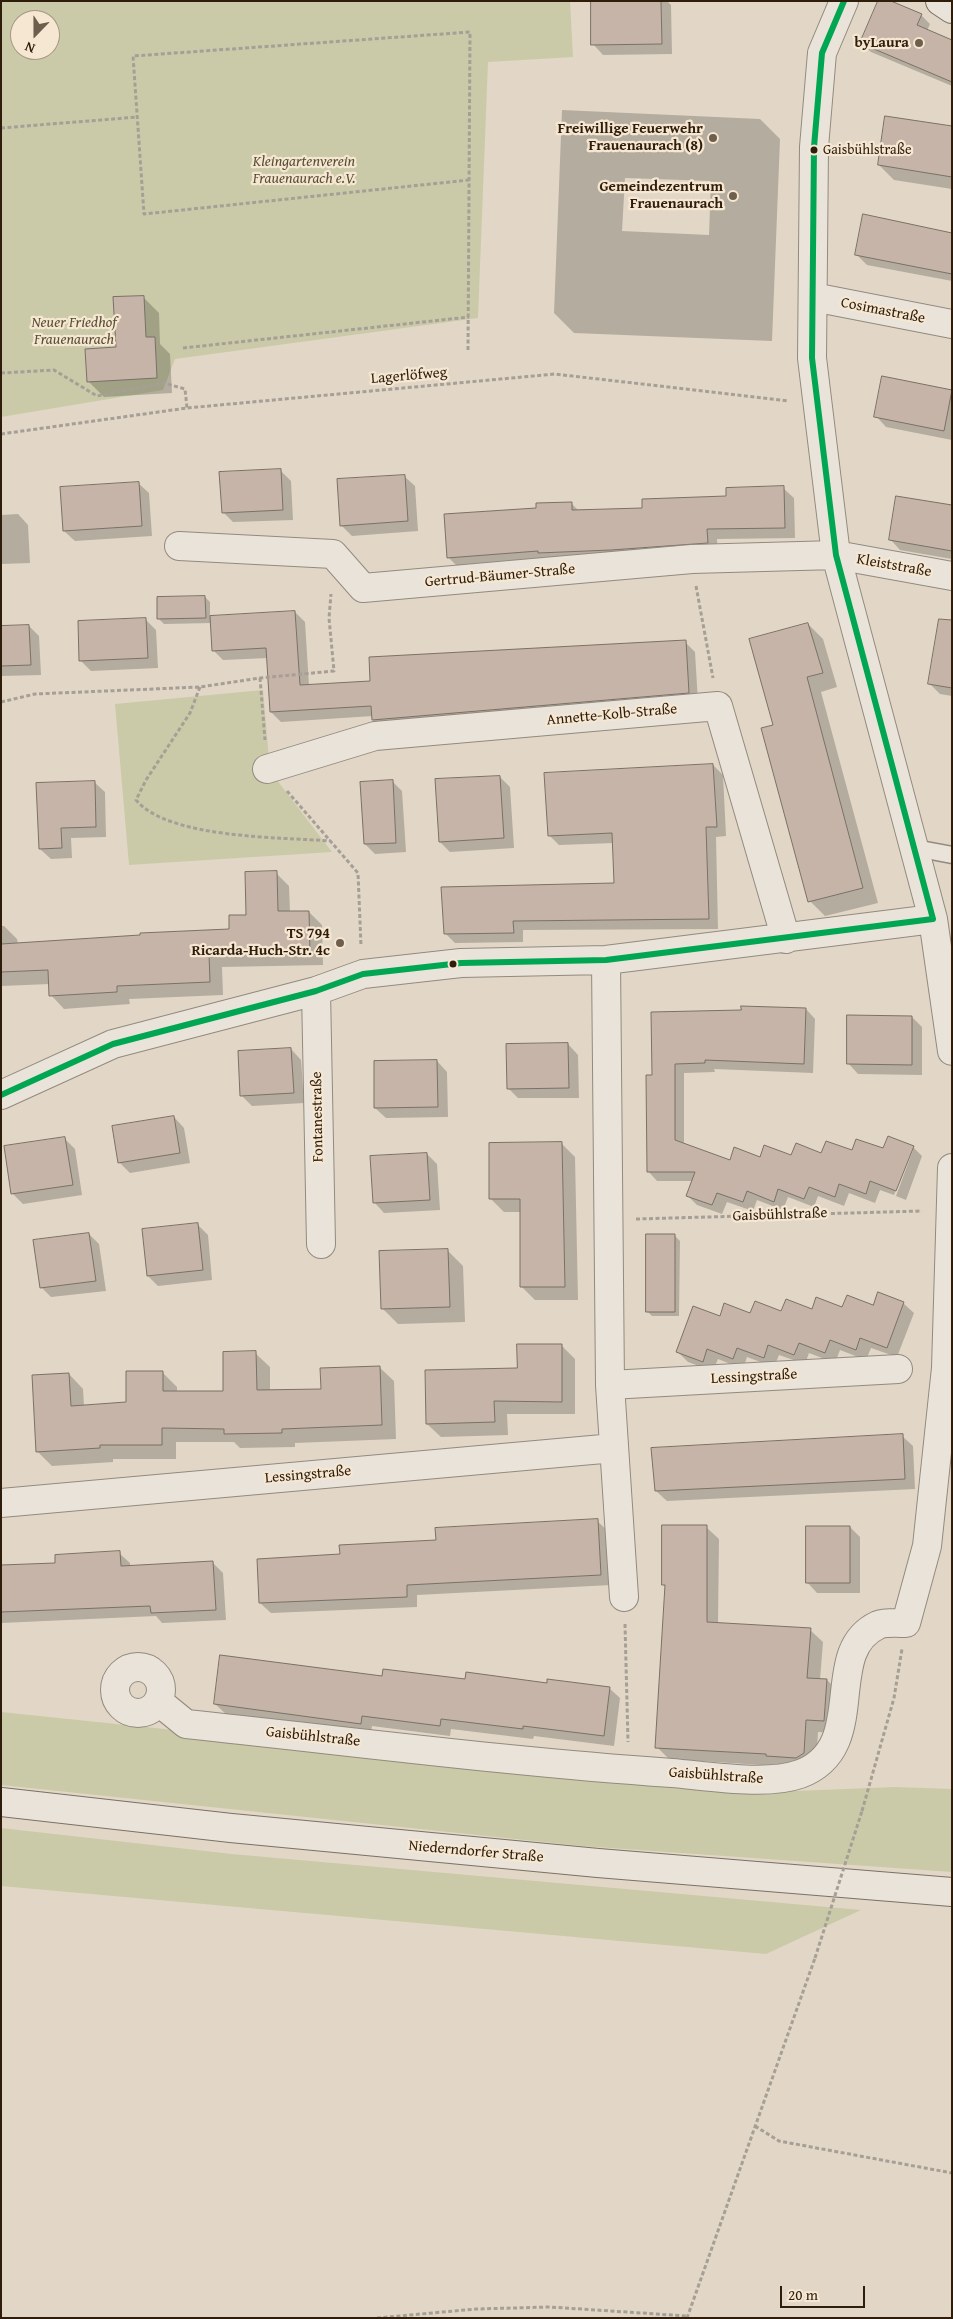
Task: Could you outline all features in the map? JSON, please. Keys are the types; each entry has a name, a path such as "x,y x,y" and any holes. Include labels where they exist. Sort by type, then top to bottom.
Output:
{"street":[{"path":"844,1 822,53 814,147 812,358 836,555 934,919 952,1051"},
{"path":"940,1 952,9"},
{"name":"Cosimastraße","path":"813,297 952,324"},
{"path":"179,546 333,554"},
{"name":"Gertrud-Bäumer-Straße","path":"333,554 362,588 692,559 836,555"},
{"name":"Kleiststraße","path":"836,555 952,576"},
{"path":"718,706 786,940"},
{"name":"Annette-Kolb-Straße","path":"267,769 375,736 718,706"},
{"path":"1,1095 112,1044 316,991 363,974 462,963 606,960 786,940 934,919"},
{"path":"606,960 610,1385 624,1597"},
{"name":"Fontanestraße","path":"316,991 321,1244"},
{"path":"906,1622 926,1546 949,1351 952,1168"},
{"name":"Lessingstraße","path":"610,1385 898,1369"},
{"name":"Lessingstraße","path":"1,1503 614,1448"},
{"name":"Gaisbühlstraße","path":"159,1702 186,1724 629,1770 772,1780 800,1774 820,1761 831,1749 840,1733 849,1660 860,1638 879,1625 906,1622"},
{"name":"Niederndorfer Straße","path":"1,1802 311,1836 598,1863 952,1892"}],"lane":[{"path":"915,848 952,855"}],"path":[{"path":"468,350 470,32 133,56 144,214 469,180"},
{"path":"1,128 138,117"},
{"path":"183,348 468,317"},
{"path":"1,373 54,370 97,396 164,383 185,390 188,408"},
{"name":"Lagerlöfweg","path":"1,434 188,408 555,374 819,404"},
{"path":"1,702 35,694 200,688 260,678 334,671 329,618 333,554"},
{"path":"692,559 718,706"},
{"path":"260,678 267,769 358,873 363,974"},
{"path":"200,688 190,713 146,780 136,800 145,810 159,818 196,830 331,840"},
{"name":"Gaisbühlstraße","path":"609,1219 950,1210"},
{"path":"624,1597 629,1770"},
{"path":"377,2318 476,2309 550,2307 687,2317 815,1958 862,1811 894,1698 906,1622"},
{"path":"755,2126 779,2141 952,2173"}],"green space":[{"name":"Kleingartenverein Frauenaurach e.V.","path":"1,1 570,1 573,57 488,62 478,318 175,359 163,390 1,417"},
{"path":"263,690 270,771 332,852 129,865 115,704"},
{"path":"1,1712 770,1792 895,1787 952,1789 952,1872 582,1846 1,1785"},
{"path":"1,1828 232,1854 861,1910 766,1954 1,1886"}],"building":[{"path":"591,1 661,1 662,44 591,45"},
{"path":"878,1 891,1 922,14 917,25 952,40 952,82 860,43"},
{"path":"885,116 952,126 952,177 878,165"},
{"path":"863,214 952,233 952,274 855,255"},
{"path":"144,296 146,337 155,337 157,378 87,382 85,349 116,347 113,297"},
{"path":"882,376 952,390 944,431 874,417"},
{"path":"281,469 283,510 222,513 219,472"},
{"path":"405,475 408,521 340,526 337,479"},
{"path":"139,482 142,526 63,531 60,487"},
{"path":"784,486 785,528 707,529 708,543 611,550 538,553 538,551 447,558 444,514 536,508 536,503 572,502 572,510 642,508 642,499 726,496 726,488"},
{"path":"896,496 952,505 952,551 889,540"},
{"path":"205,596 206,618 157,619 157,597"},
{"path":"295,611 300,685 370,681 369,657 686,640 689,693 372,720 371,706 270,712 266,648 212,651 210,616"},
{"path":"146,618 148,658 79,661 78,621"},
{"path":"939,619 952,620 952,688 928,684"},
{"path":"808,623 823,673 807,677 863,888 808,902 761,728 773,725 749,639"},
{"path":"29,625 31,665 1,666 1,626"},
{"path":"713,764 717,827 706,827 709,919 513,921 514,933 444,934 441,887 614,883 612,833 548,836 544,773"},
{"path":"500,776 504,838 439,842 435,779"},
{"path":"393,780 396,843 364,844 360,782"},
{"path":"95,781 96,827 61,828 62,848 39,849 36,783"},
{"path":"277,871 278,911 309,911 310,952 209,954 210,982 117,986 117,992 49,996 48,970 1,972 1,944 140,935 140,933 229,929 229,915 246,915 245,872"},
{"path":"741,1006 806,1008 804,1064 705,1060 705,1063 675,1064 675,1140 730,1160 734,1147 760,1157 764,1145 791,1155 796,1143 821,1153 826,1141 852,1150 856,1139 883,1148 888,1136 914,1146 896,1191 870,1181 866,1194 839,1184 835,1197 809,1187 804,1199 778,1189 774,1202 747,1191 743,1202 717,1193 712,1205 686,1196 695,1172 647,1172 646,1075 652,1075 651,1012 741,1010"},
{"path":"847,1015 912,1016 912,1065 847,1064"},
{"path":"568,1043 569,1088 507,1089 506,1044"},
{"path":"291,1048 294,1093 240,1096 238,1051"},
{"path":"437,1060 438,1107 374,1108 374,1061"},
{"path":"174,1116 180,1153 118,1163 112,1126"},
{"path":"65,1137 73,1185 11,1194 4,1146"},
{"path":"562,1142 565,1287 520,1287 520,1199 489,1199 489,1143"},
{"path":"427,1153 430,1200 373,1203 370,1156"},
{"path":"198,1223 203,1270 147,1276 142,1229"},
{"path":"89,1233 96,1281 40,1288 33,1240"},
{"path":"646,1234 675,1234 675,1312 646,1312"},
{"path":"448,1249 450,1307 381,1309 379,1251"},
{"path":"878,1292 904,1302 887,1348 860,1338 856,1350 830,1340 825,1353 799,1343 794,1355 768,1345 764,1358 737,1348 733,1359 707,1349 703,1362 676,1352 693,1306 720,1316 724,1303 750,1313 755,1301 781,1311 786,1299 812,1309 816,1297 842,1307 847,1295 873,1305"},
{"path":"517,1344 562,1344 562,1402 494,1401 495,1422 426,1424 425,1370 517,1368"},
{"path":"256,1351 257,1390 321,1389 320,1368 380,1366 382,1425 282,1429 282,1433 224,1434 224,1429 162,1428 162,1445 100,1445 100,1448 36,1452 32,1375 69,1373 71,1406 126,1402 126,1371 163,1371 163,1391 223,1391 223,1352"},
{"path":"903,1434 905,1479 655,1491 651,1448"},
{"path":"598,1519 601,1575 407,1585 407,1597 259,1603 257,1559 340,1554 339,1545 436,1540 435,1528"},
{"path":"662,1525 707,1525 707,1622 811,1628 807,1678 827,1679 824,1721 806,1720 804,1753 796,1758 766,1756 766,1754 655,1748 665,1585 662,1585"},
{"path":"806,1526 850,1526 850,1583 806,1583"},
{"path":"120,1551 121,1566 213,1561 216,1610 151,1613 150,1606 1,1612 1,1565 55,1563 55,1555"},
{"path":"220,1655 382,1676 383,1669 465,1679 466,1672 547,1683 547,1679 610,1687 604,1736 523,1726 523,1729 441,1719 440,1726 362,1716 361,1724 214,1704"}],"transit line":[{"path":"844,1 822,53 814,147 812,358 836,555 933,919"},
{"path":"1,1095 113,1044 316,991 363,974 461,963 606,960 933,919"}],"place":[{"name":"byLaura","path":"919,43"},
{"name":"Freiwillige Feuerwehr Frauenaurach (8)","path":"713,138"},
{"name":"Gaisbühlstraße","path":"814,150"},
{"name":"Gemeindezentrum Frauenaurach","path":"733,196"},
{"name":"TS 794 Ricarda-Huch-Str. 4c","path":"340,943"}],"park label":[{"name":"Neuer Friedhof Frauenaurach","path":"74,332"}]}
